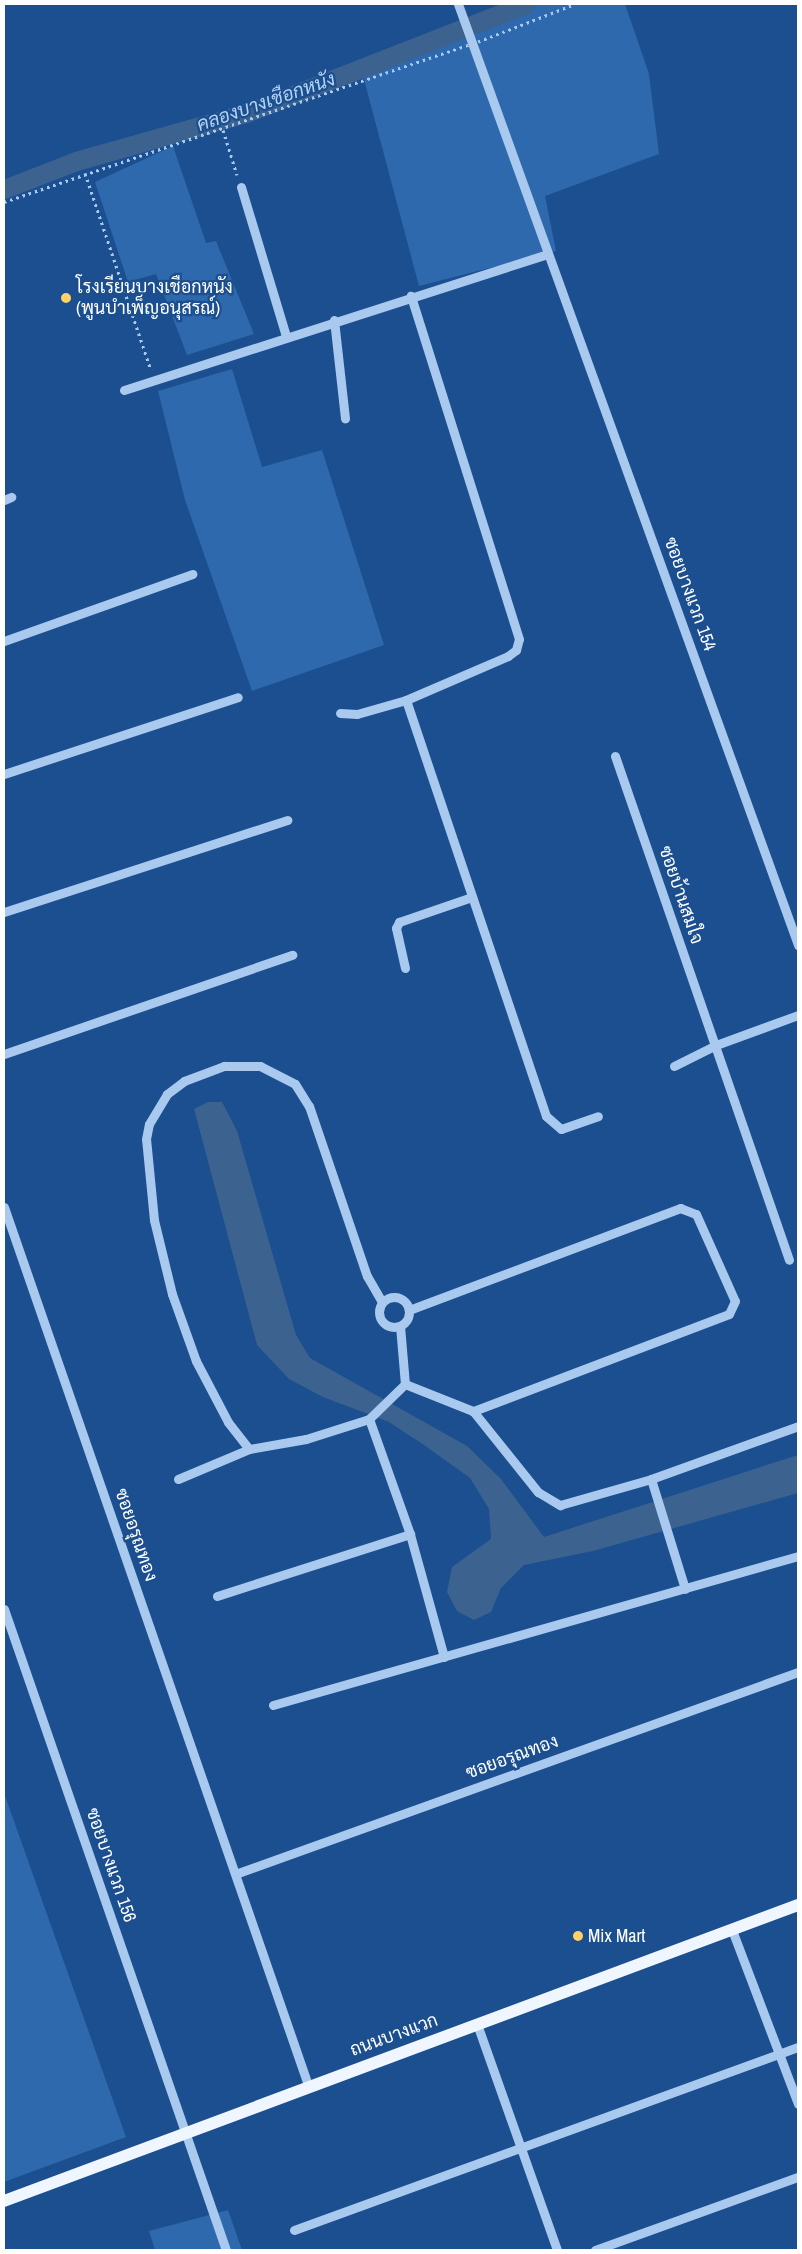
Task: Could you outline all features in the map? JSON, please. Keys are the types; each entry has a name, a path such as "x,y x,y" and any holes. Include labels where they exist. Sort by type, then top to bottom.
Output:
{"main road":[{"name":"ถนนบางแวก","path":"4,2201 308,2084 477,2024 798,1905"}],"street":[{"name":"ซอยบางแวก 154","path":"458,4 798,945"},
{"path":"241,187 286,336"},
{"path":"124,390 334,320 548,254"},
{"path":"340,713 357,714 406,700 508,656 516,650 519,639 410,296"},
{"path":"334,320 345,418"},
{"path":"4,640 192,574"},
{"path":"4,774 238,697"},
{"path":"406,700 546,1116 561,1129 598,1116"},
{"name":"ซอยบ้านสมใจ","path":"615,756 789,1260"},
{"path":"4,912 287,820"},
{"path":"405,968 396,928 400,922 472,897"},
{"path":"4,1054 292,955"},
{"path":"674,1066 716,1045 798,1015"},
{"path":"249,1449 213,1398 196,1361 172,1294 154,1220 146,1139 149,1124 167,1094 184,1081 224,1066 260,1066 295,1084 309,1106 367,1276 382,1302 378,1314 382,1322 400,1326"},
{"name":"ซอยอรุณทอง","path":"4,1207 238,1873 308,2084"},
{"path":"405,1384 400,1326 409,1310 680,1208 696,1214 735,1301 729,1314 473,1411"},
{"path":"382,1302 400,1298 409,1310"},
{"path":"405,1384 473,1411 547,1501 579,1503 798,1426"},
{"path":"178,1479 249,1449 306,1439 370,1418 405,1384"},
{"path":"370,1418 410,1534 444,1657"},
{"path":"651,1479 658,1496 685,1589"},
{"path":"217,1596 410,1534"},
{"path":"273,1705 798,1556"},
{"name":"ซอยบางแวก 156","path":"4,1608 187,2132 226,2250"},
{"name":"ซอยอรุณทอง","path":"238,1873 798,1672"},
{"path":"732,1930 798,2104"},
{"path":"477,2024 557,2250"},
{"path":"294,2230 798,2047"},
{"path":"595,2250 798,2177"}],"path":[{"path":"4,202 85,173 223,130 472,44 575,4"},
{"path":"223,130 241,187"},
{"path":"85,173 154,380"}],"shaded area":[{"path":"511,4 625,4 649,74 659,154 545,196 556,251 419,286 362,72"},
{"path":"173,146 206,243 216,241 254,334 187,355 156,274 128,282 95,182"},
{"path":"232,369 262,467 322,450 384,645 252,691 185,500 158,391"},
{"path":"208,1102 222,1102 237,1131 296,1335 310,1358 467,1446 501,1479 544,1537 798,1455 798,1493 593,1551 524,1565 501,1588 491,1612 474,1620 457,1611 447,1592 452,1567 491,1539 489,1509 470,1478 424,1445 389,1422 323,1397 289,1379 257,1345 194,1109"},
{"path":"4,1793 126,2137 4,2182"},
{"path":"228,2210 242,2250 155,2250 149,2231"}],"waterway":[{"name":"คลองบางเชือกหนัง","path":"4,189 76,161 246,113 525,4"}],"place":[{"name":"โรงเรียนบางเชือกหนัง (พูนบำเพ็ญอนุสรณ์)","path":"66,298"},
{"name":"Mix Mart","path":"578,1936"}]}
